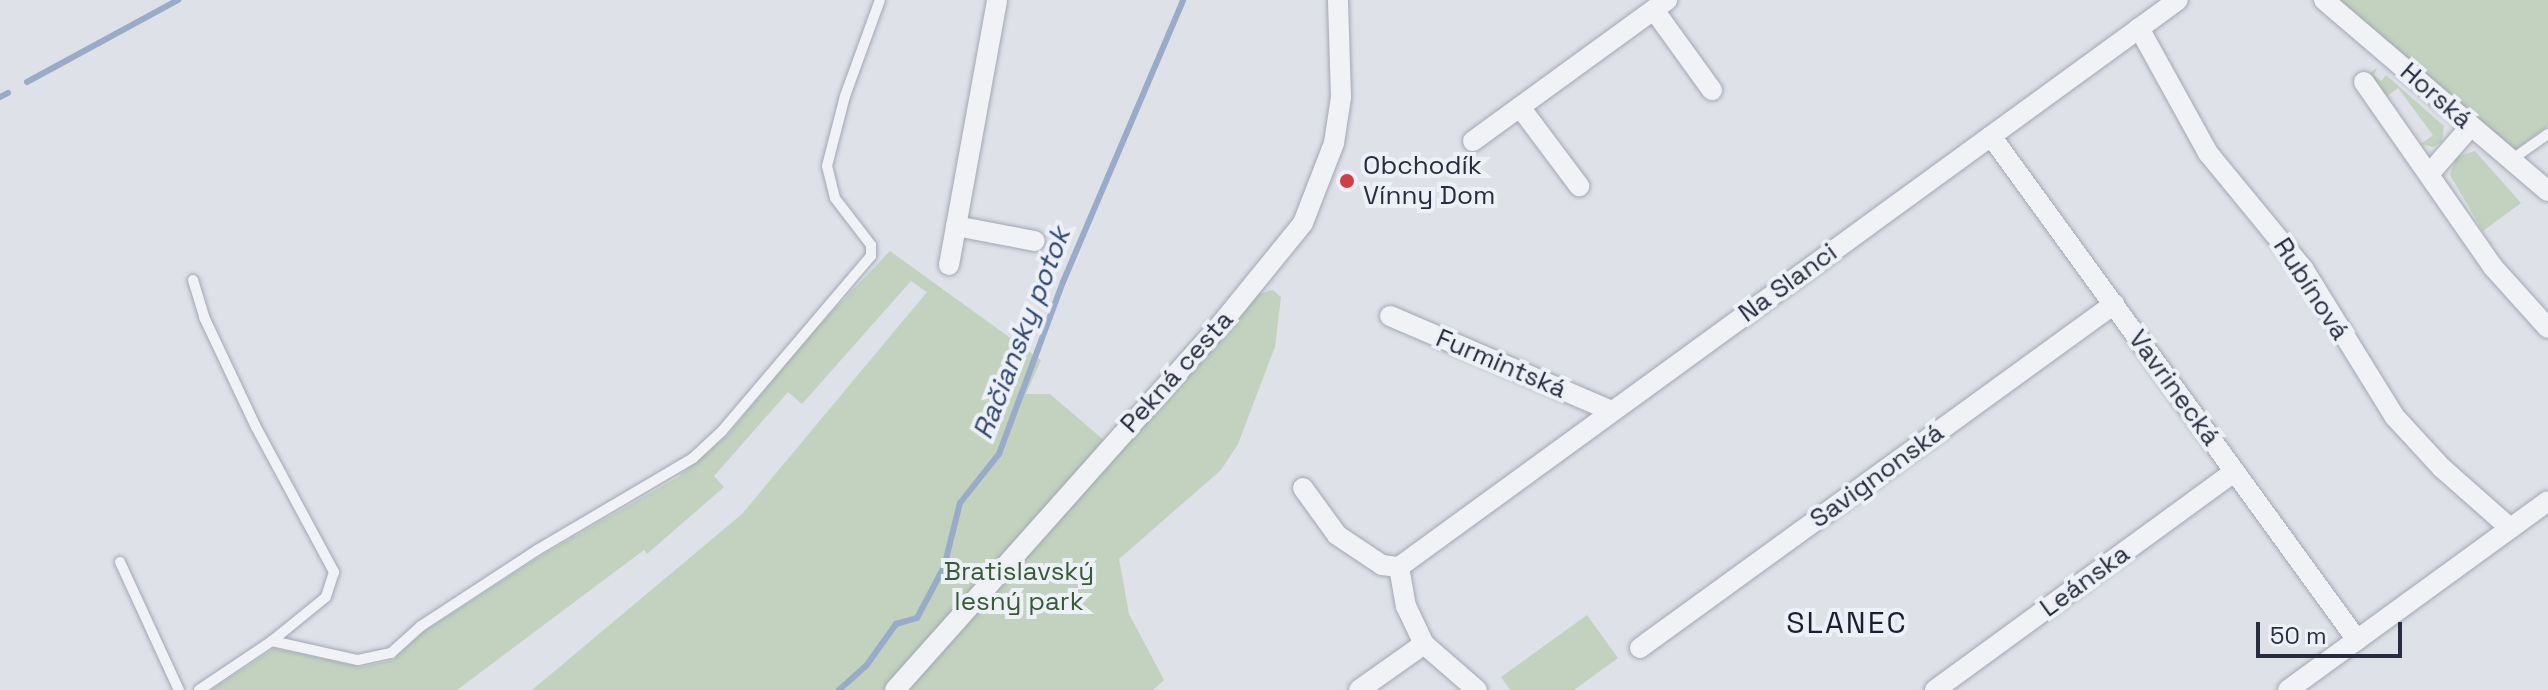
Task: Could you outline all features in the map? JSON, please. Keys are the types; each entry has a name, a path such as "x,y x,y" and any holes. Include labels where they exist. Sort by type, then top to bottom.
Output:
{"street":[{"path":"949,265 997,0"},
{"name":"Pekná cesta","path":"895,690 1217,329 1303,223 1334,143 1341,97 1338,0"},
{"name":"Na Slanci","path":"1399,567 2178,0"},
{"name":"Horská","path":"2324,0 2548,191"},
{"path":"1473,141 1660,5 1712,90"},
{"name":"Rubínová","path":"2139,28 2208,153 2304,270 2387,406 2442,468 2510,528"},
{"path":"2364,82 2493,267 2548,328"},
{"path":"1520,107 1579,186"},
{"path":"2430,173 2471,126"},
{"name":"Vavrinecká","path":"1991,136 2357,640"},
{"path":"956,226 1035,241"},
{"name":"Savignonská","path":"1640,648 2114,304"},
{"name":"Furmintská","path":"1390,316 1612,411"},
{"name":"Leánska","path":"1935,690 2235,471"},
{"path":"1303,488 1337,535 1382,565 1399,567 1406,606 1424,644 1477,690"},
{"path":"2288,690 2548,501"},
{"path":"1359,690 1424,644"}],"lane":[{"path":"272,641 358,660 391,653 421,626 537,550 674,471 722,431 871,256 871,245 835,198 827,166 845,96 880,0"},
{"path":"2511,160 2548,134"},
{"path":"193,280 204,317 256,427 334,572 326,597 272,641 200,690"},
{"path":"120,562 179,690"}],"green space":[{"path":"2335,0 2548,0 2548,126 2512,152"},
{"path":"2377,68 2374,75 2381,81 2386,75 2444,126 2442,142 2433,147 2421,144 2433,135 2398,88 2386,97 2369,74"},
{"path":"2475,151 2521,203 2483,231 2450,175 2456,157"},
{"name":"Bratislavský lesný park","path":"890,251 1041,360 1026,394 1050,394 1105,441 1259,294 1273,290 1281,297 1275,347 1238,444 1221,470 1119,559 1129,614 1164,680 1153,690 532,690 742,514 927,292 911,281 802,404 788,392 714,476 724,487 647,554 644,550 457,690 211,690 275,648 361,667 393,660 423,632 542,555 678,477 727,436 810,335"},
{"path":"1587,615 1618,658 1574,690 1510,690 1501,677"}],"waterway":[{"path":"27,82 178,0"},
{"name":"Račiansky potok","path":"839,690 866,666 896,624 917,618 944,567 960,503 999,454 1063,282 1183,0"},
{"path":"0,97 8,93"}],"place":[{"name":"Obchodík Vínny Dom","path":"1347,181"}],"district":[{"name":"SLANEC","path":"1847,623"}]}
